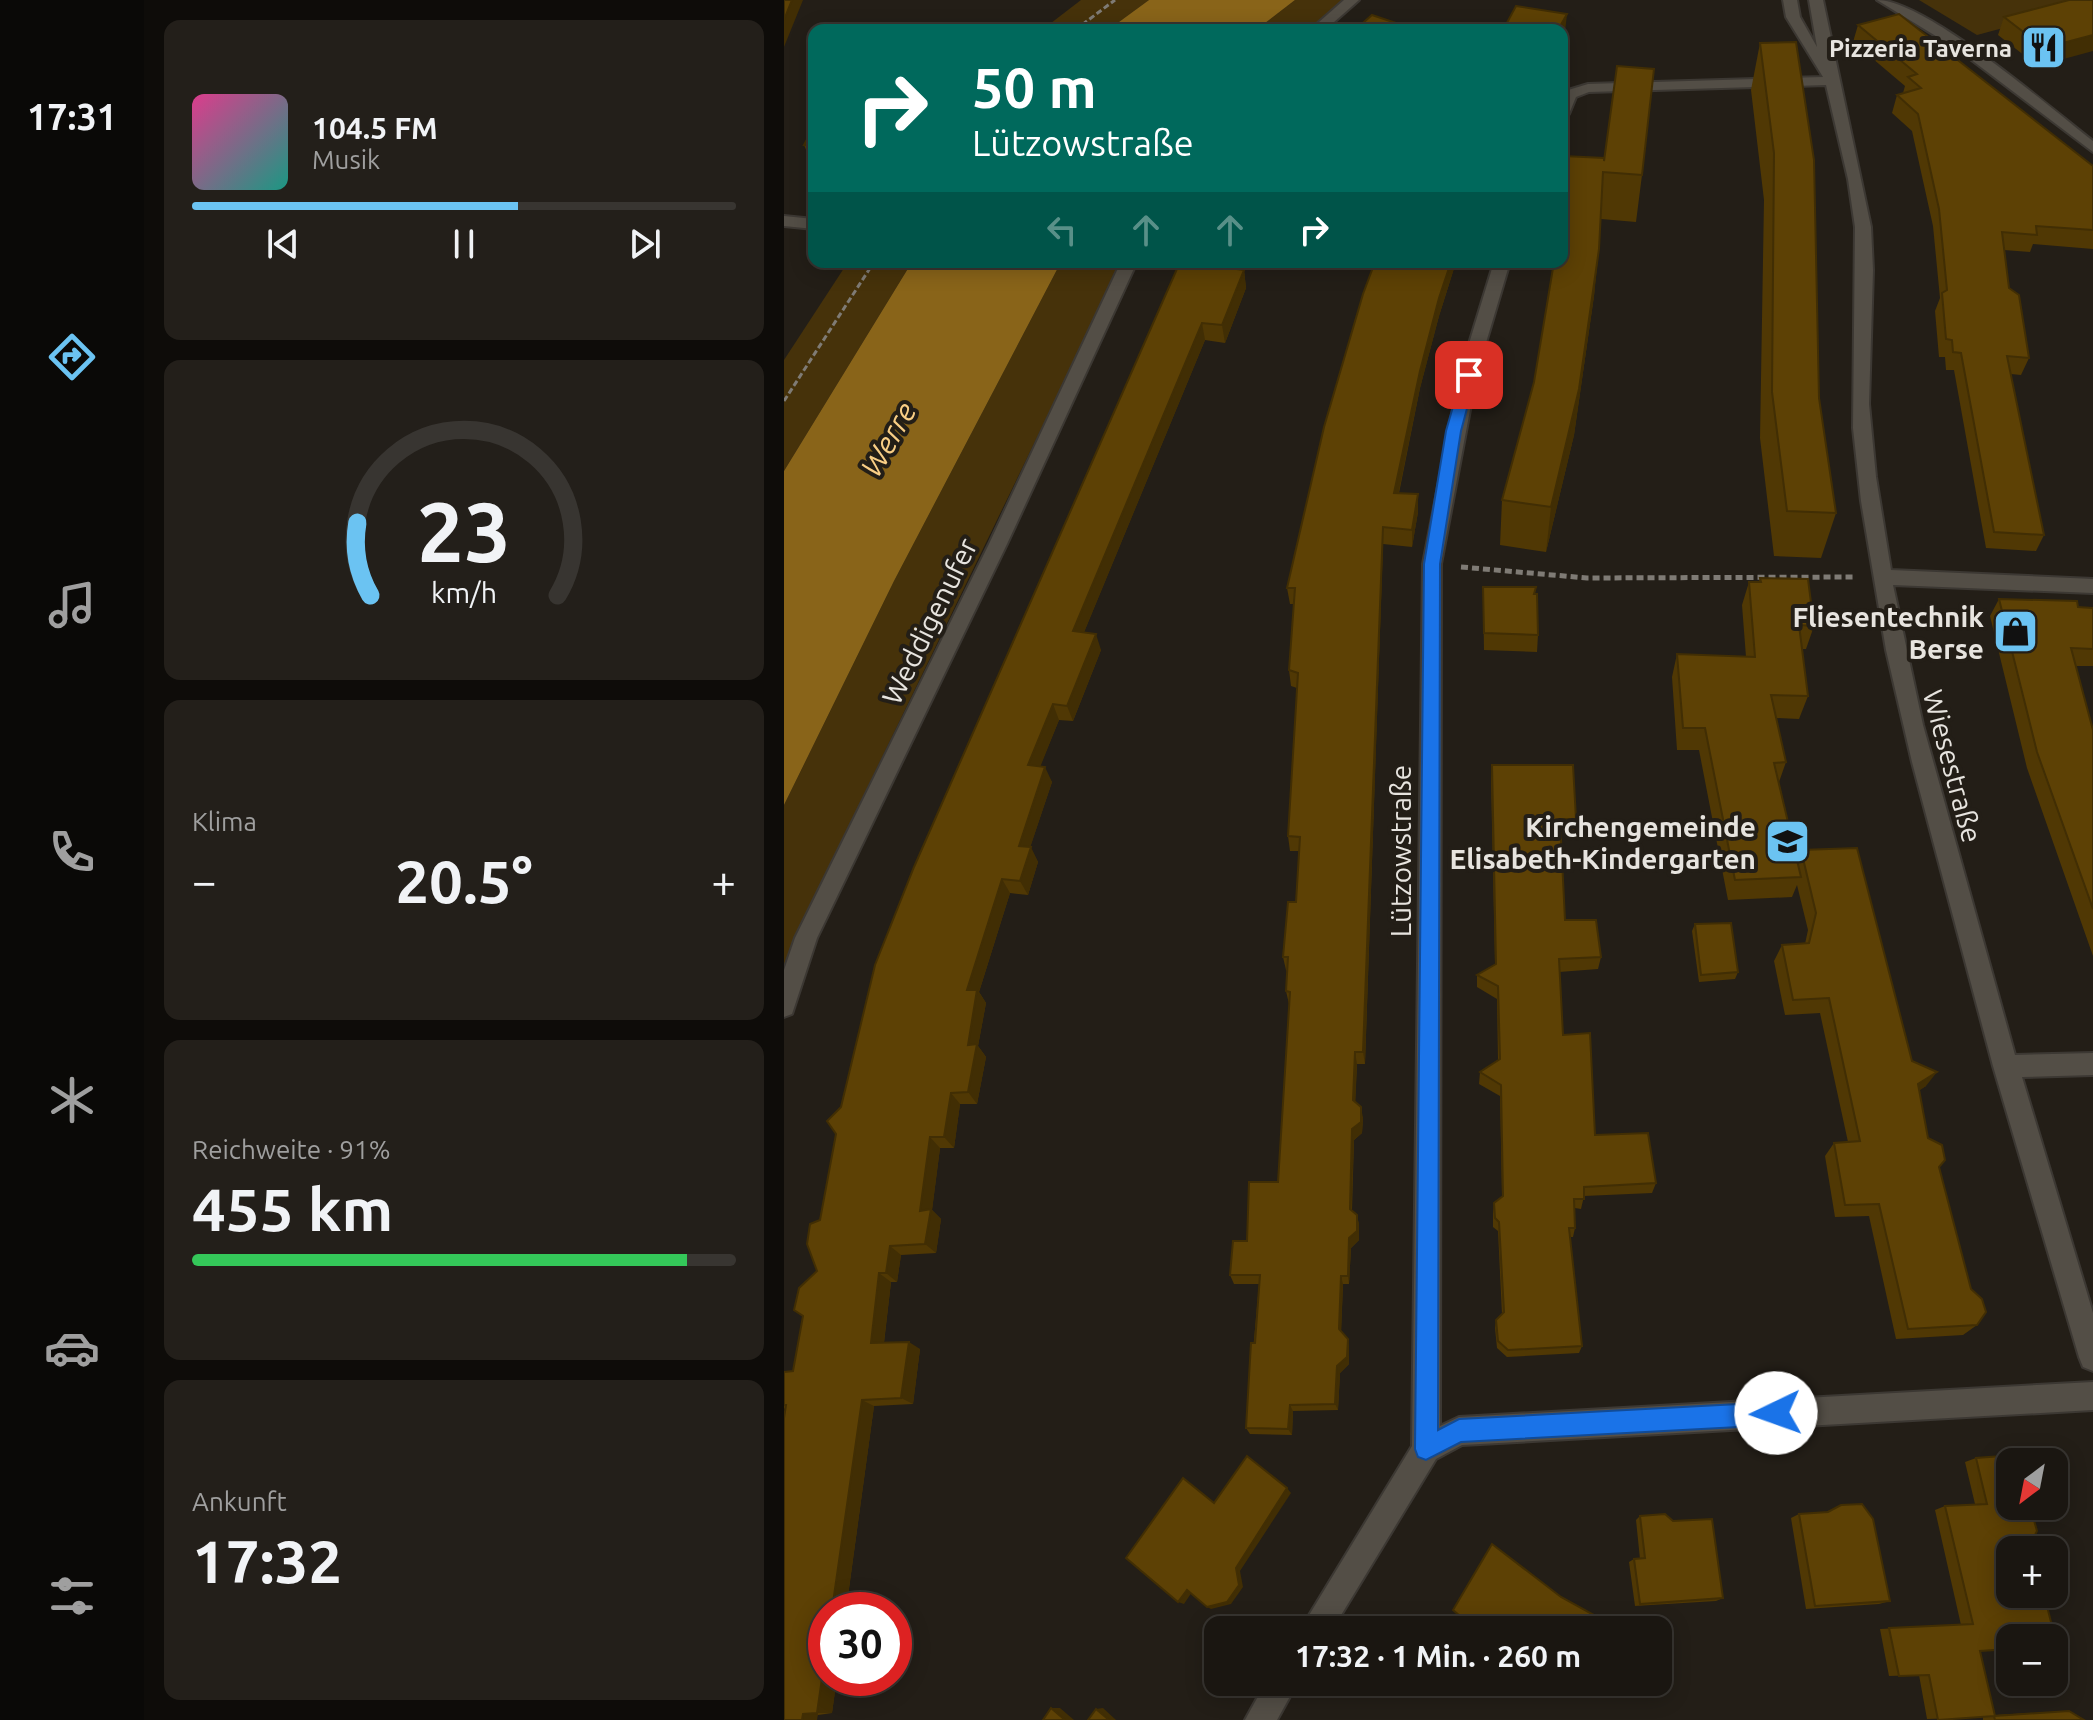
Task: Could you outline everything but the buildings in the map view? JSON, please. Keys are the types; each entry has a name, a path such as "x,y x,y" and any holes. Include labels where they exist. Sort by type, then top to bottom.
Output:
{"street":[{"path":"1324,24 1352,0"},
{"name":"Wiesestraße","path":"1790,0 1793,17 1829,81"},
{"name":"Wiesestraße","path":"1816,0 1829,81 1848,140 1861,209 1864,275 1860,383 1863,444 1901,680 2005,1066 2093,1357"},
{"path":"1884,0 1962,46 2093,148"},
{"path":"1568,99 1570,94 1588,88 1829,81"},
{"path":"784,221 808,223"},
{"name":"Weddigenufer","path":"784,1006 806,938 998,544 1126,268"},
{"name":"Lützowstraße","path":"1426,1449 1432,564 1454,431 1500,268"},
{"path":"1882,577 2093,586"},
{"path":"2005,1066 2093,1064"},
{"path":"1324,1616 1426,1449 1459,1431 2093,1396"},
{"path":"1260,1720 1275,1696"}],"path":[{"path":"1083,24 1115,0"},
{"path":"784,401 870,268"},
{"path":"1432,564 1587,578 1882,577"}],"shaded area":[{"path":"1081,0 1149,0 1116,24 1050,24"},
{"path":"1295,0 1345,0 1315,24 1264,24"},
{"path":"1919,0 2093,0 2093,4 1977,35"},
{"path":"844,268 908,268 784,471 784,360"},
{"path":"1058,268 1119,268 794,939 784,967 784,805 894,581"}],"water":[{"path":"1149,0 1295,0 1264,24 1116,24"},
{"name":"Werre","path":"908,268 1058,268 894,581 784,805 784,471"}],"place":[{"name":"Pizzeria Taverna","path":"2043,48"},
{"name":"Fliesentechnik Berse","path":"2015,632"},
{"name":"Kirchengemeinde Elisabeth-Kindergarten","path":"1787,842"}],"route":[{"path":"1469,375 1454,431 1432,564 1426,1449 1459,1431 1776,1413"}]}
